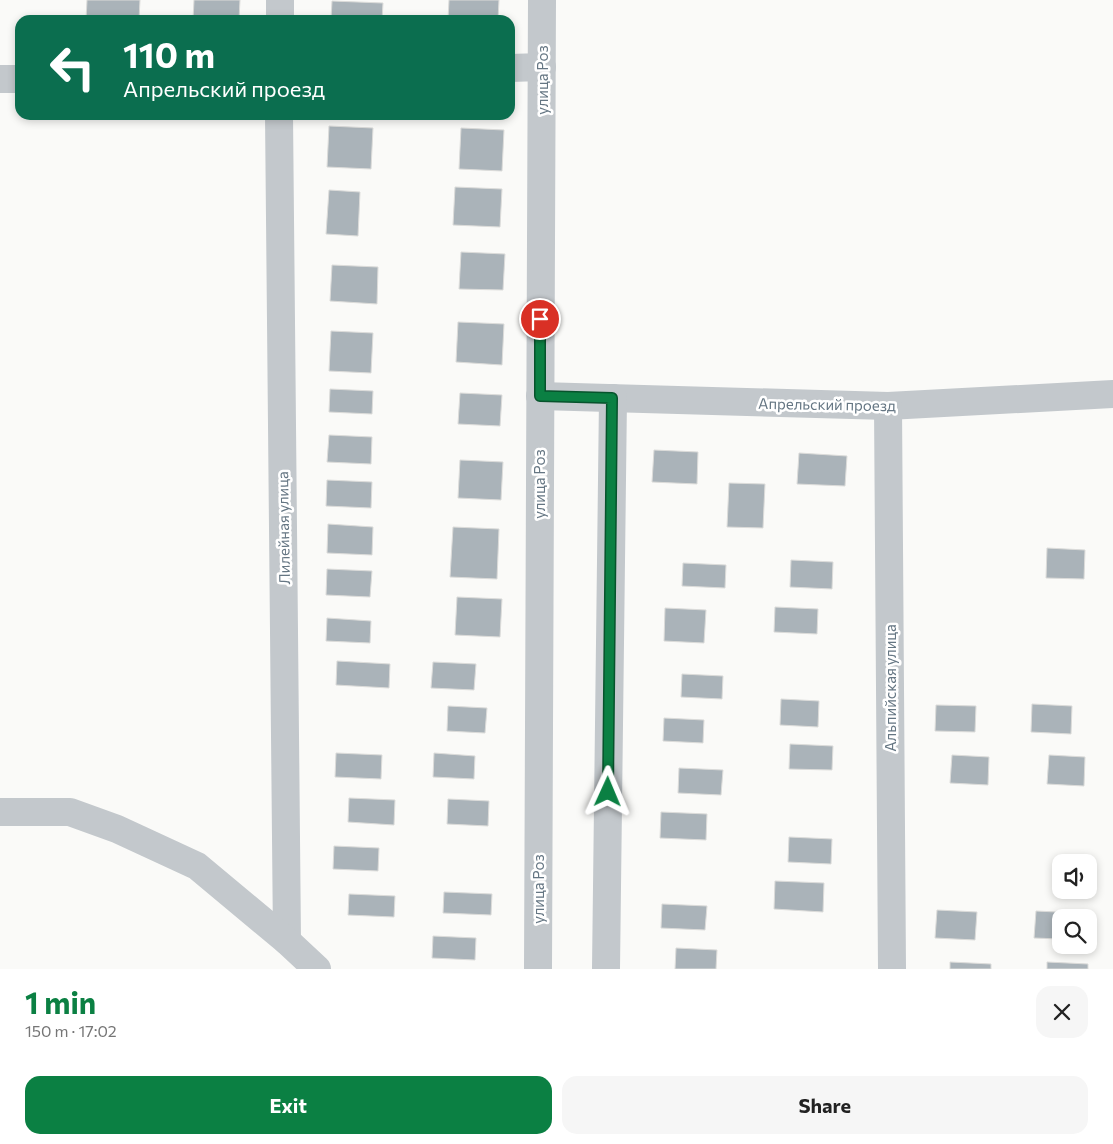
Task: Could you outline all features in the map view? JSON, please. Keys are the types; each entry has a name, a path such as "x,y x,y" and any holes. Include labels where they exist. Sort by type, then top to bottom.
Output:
{"street":[{"path":"280,0 280,15"},
{"name":"улица Роз","path":"538,969 542,0"},
{"path":"515,68 542,67"},
{"path":"0,79 15,79"},
{"name":"Лилейная улица","path":"280,120 287,940"},
{"name":"Апрельский проезд","path":"540,396 888,406 1113,394"},
{"path":"606,969 612,398"},
{"name":"Альпийская улица","path":"888,406 892,969"},
{"path":"0,812 70,812 156,846 197,866 287,940 317,969"}],"building":[{"path":"87,0 140,0 139,15 86,15"},
{"path":"194,0 240,0 239,15 193,15"},
{"path":"449,0 499,0 498,15 448,15"},
{"path":"332,1 383,3 382,15 331,15"},
{"path":"329,126 373,128 371,169 327,167"},
{"path":"461,128 504,130 502,171 459,169"},
{"path":"455,187 502,189 500,227 453,225"},
{"path":"329,190 360,192 358,236 326,234"},
{"path":"461,252 505,254 503,290 459,289"},
{"path":"332,265 378,267 377,304 330,301"},
{"path":"458,322 504,324 502,365 456,362"},
{"path":"331,331 373,333 371,373 329,371"},
{"path":"330,389 373,391 372,414 329,412"},
{"path":"460,393 502,395 500,426 458,424"},
{"path":"329,435 372,437 371,464 327,462"},
{"path":"654,450 698,452 697,484 652,482"},
{"path":"799,453 847,456 845,486 797,484"},
{"path":"460,460 503,462 501,500 458,498"},
{"path":"327,480 372,482 371,508 326,506"},
{"path":"729,483 765,484 763,528 727,527"},
{"path":"328,524 373,527 372,555 327,553"},
{"path":"453,527 499,529 497,579 450,577"},
{"path":"1047,548 1085,550 1084,579 1046,578"},
{"path":"791,560 833,562 832,589 790,587"},
{"path":"683,563 726,565 725,588 682,586"},
{"path":"327,569 372,571 370,597 326,595"},
{"path":"457,597 502,599 500,637 455,635"},
{"path":"775,607 818,609 817,634 774,632"},
{"path":"665,608 706,610 704,643 664,641"},
{"path":"327,618 371,621 370,643 326,641"},
{"path":"337,661 390,664 389,688 336,685"},
{"path":"433,662 476,664 474,690 431,688"},
{"path":"682,674 723,676 722,699 681,697"},
{"path":"781,699 819,701 818,727 780,725"},
{"path":"1032,704 1072,706 1071,734 1031,732"},
{"path":"936,705 976,706 975,732 935,731"},
{"path":"448,706 487,708 485,733 447,731"},
{"path":"664,718 704,720 703,743 663,741"},
{"path":"790,744 833,746 832,770 789,769"},
{"path":"336,753 382,755 381,779 335,777"},
{"path":"434,753 475,756 474,779 433,777"},
{"path":"952,755 989,757 988,785 950,783"},
{"path":"1049,755 1085,757 1084,786 1047,784"},
{"path":"679,768 723,770 721,795 678,793"},
{"path":"349,798 395,800 394,825 348,822"},
{"path":"448,799 489,801 488,826 447,824"},
{"path":"661,812 707,814 706,840 660,838"},
{"path":"789,837 832,839 831,864 788,862"},
{"path":"334,846 379,848 378,871 333,869"},
{"path":"775,881 824,883 823,912 774,909"},
{"path":"444,892 492,894 491,915 443,913"},
{"path":"349,894 395,896 394,917 348,915"},
{"path":"662,904 707,906 705,930 661,928"},
{"path":"937,910 977,912 975,940 935,938"},
{"path":"1036,911 1052,912 1052,939 1034,938"},
{"path":"433,936 476,938 475,960 432,958"},
{"path":"676,948 717,950 716,969 675,969"},
{"path":"950,962 991,964 991,969 950,969"},
{"path":"1047,962 1088,964 1088,969 1047,969"}],"route":[{"path":"540,319 540,396 612,398 608,792"}]}
